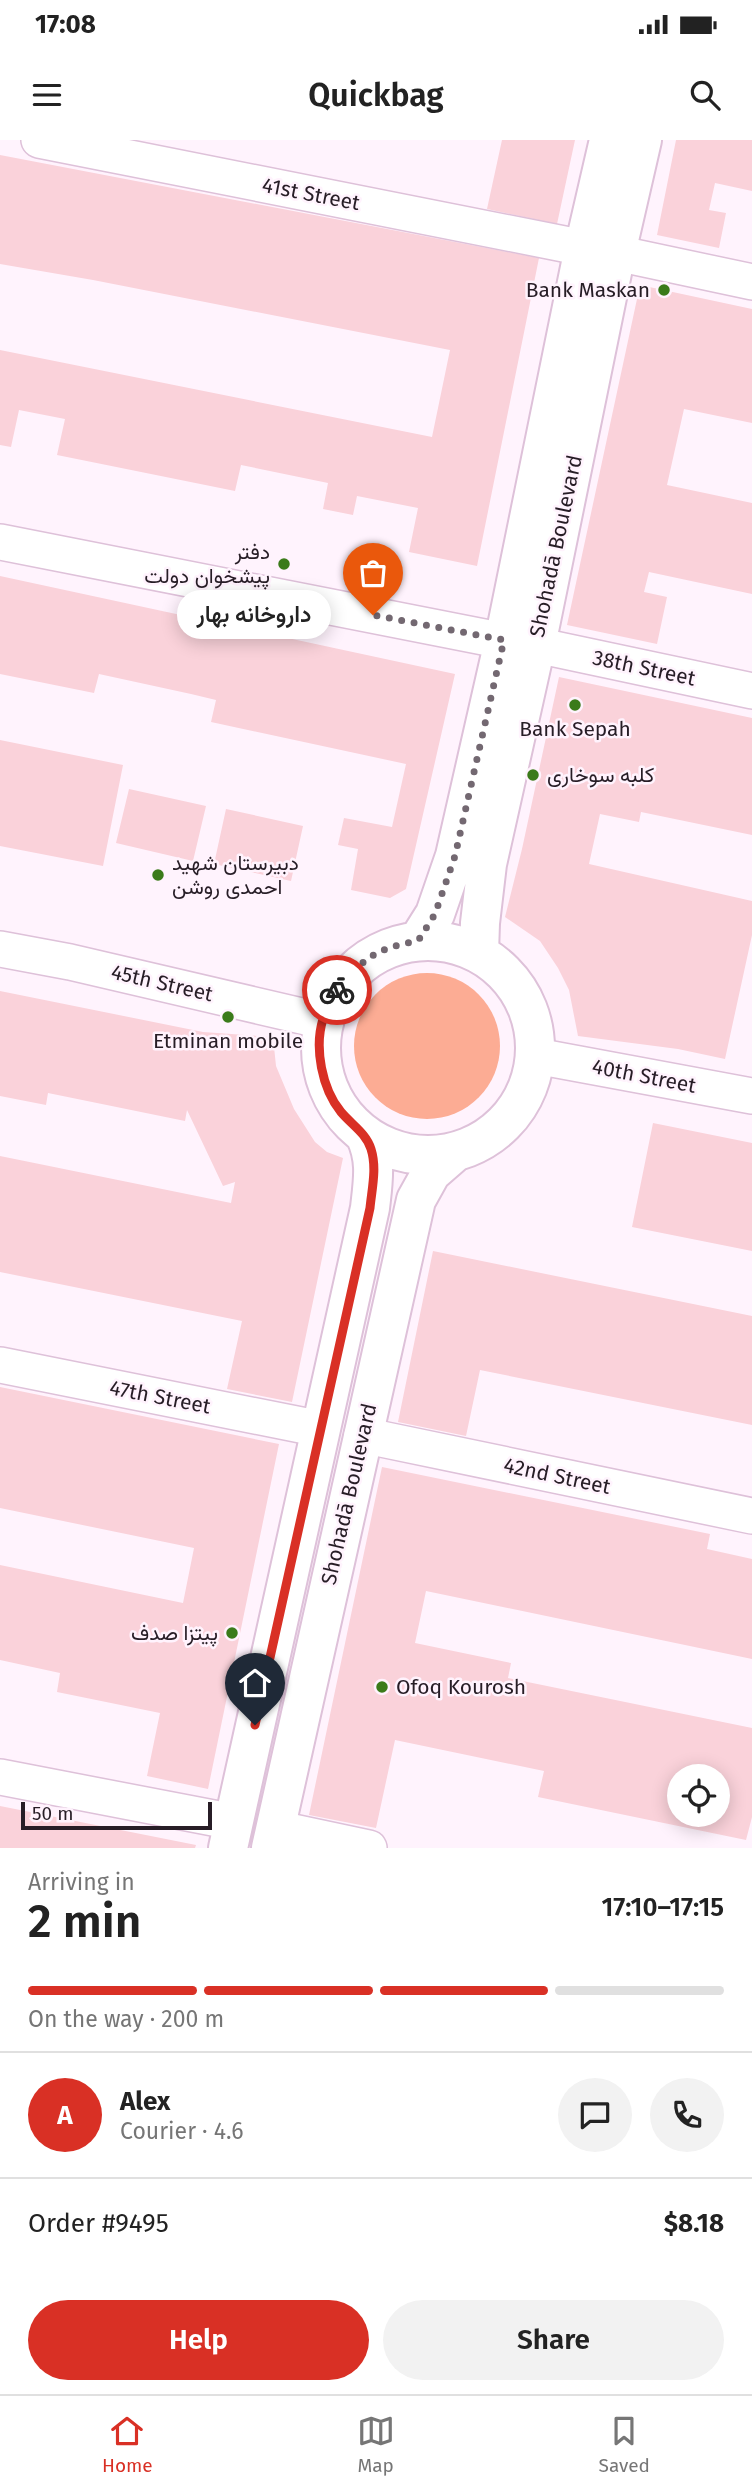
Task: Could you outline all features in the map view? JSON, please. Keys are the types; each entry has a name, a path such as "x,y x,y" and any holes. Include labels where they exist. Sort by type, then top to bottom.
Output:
{"main road":[{"name":"Shohadā Boulevard","path":"479,953 487,864 520,643 600,250 609,140"},
{"name":"Shohadā Boulevard","path":"600,250 642,140"},
{"name":"Shohadā Boulevard","path":"418,941 435,914 455,856 520,643"},
{"path":"418,941 447,942 479,953 494,962 518,988 533,1020 536,1056 528,1089 510,1118 485,1140 454,1153 421,1156 388,1149 365,1135 340,1110 326,1084 320,1055 323,1021 337,989 360,963 388,946 418,941"},
{"name":"Shohadā Boulevard","path":"231,1835 370,1208 375,1165 365,1135"},
{"name":"Shohadā Boulevard","path":"273,1838 416,1200 432,1173 454,1153"}],"street":[{"name":"41st Street","path":"39,140 752,282"},
{"name":"38th Street","path":"0,542 752,691"},
{"name":"45th Street","path":"0,949 70,962 323,1021"},
{"name":"40th Street","path":"536,1056 752,1096"},
{"name":"47th Street","path":"0,1365 321,1429"},
{"name":"42nd Street","path":"362,1435 752,1516"},
{"path":"0,1777 231,1835"},
{"path":"273,1838 369,1848"}],"shaded area":[{"path":"427,973 455,978 479,994 495,1018 500,1046 495,1074 479,1098 455,1114 427,1119 399,1114 375,1098 359,1074 354,1046 359,1018 375,994 399,978"}],"building":[{"path":"502,140 575,140 557,224 487,209"},
{"path":"676,140 752,140 752,191 715,183 709,210 726,213 719,248 657,235"},
{"path":"0,155 539,258 477,566 409,552 418,508 357,496 353,515 323,509 328,483 241,465 235,491 57,455 65,419 19,410 11,447 0,445 0,350 432,437 450,350 0,264"},
{"path":"640,285 752,309 752,423 684,409 667,485 752,503 752,594 649,572 644,592 667,597 657,644 567,625"},
{"path":"0,576 455,674 406,889 390,898 351,890 358,849 338,845 344,818 392,827 406,764 211,722 216,700 191,694 99,674 94,693 0,674"},
{"path":"559,677 752,718 752,835 641,812 639,822 600,814 589,864 752,901 752,935 725,1059 678,1049 578,1036 569,990 558,968 540,941 505,917"},
{"path":"0,740 123,765 103,866 0,846"},
{"path":"129,789 206,806 193,861 116,843"},
{"path":"226,809 303,826 291,881 214,864"},
{"path":"0,991 203,1032 273,1037 276,1066 294,1109 315,1142 327,1152 343,1158 292,1402 227,1389 242,1321 0,1272 0,1156 231,1203 235,1182 223,1186 187,1110 185,1121 48,1093 46,1105 0,1096"},
{"path":"653,1123 752,1143 752,1251 632,1227"},
{"path":"433,1251 752,1316 752,1425 480,1370 466,1436 398,1422"},
{"path":"0,1387 279,1444 208,1789 147,1776 160,1713 57,1692 60,1673 0,1660 0,1565 183,1603 194,1548 0,1508"},
{"path":"382,1467 710,1534 707,1549 752,1559 752,1659 426,1591 415,1643 511,1663 508,1678 752,1728 752,1817 746,1840 683,1827 730,1827 730,1764 667,1764 667,1824 538,1797 544,1771 395,1740 376,1828 309,1815"},
{"path":"0,1806 196,1845 195,1848 0,1848"}],"way so far":[{"path":"337,990 360,963 388,946 418,941 435,914 455,856 504,640 373,615"}],"place":[{"name":"Bank Maskan","path":"664,290"},
{"name":"دفتر پیشخوان دولت","path":"284,564"},
{"name":"داروخانه بهار","path":"373,615"},
{"name":"Bank Sepah","path":"575,705"},
{"name":"کلبه سوخاری","path":"533,775"},
{"name":"دبیرستان شهید احمدی روشن","path":"158,875"},
{"name":"Etminan mobile","path":"228,1017"},
{"name":"پیتزا صدف","path":"232,1633"},
{"name":"Ofoq Kourosh","path":"382,1687"}],"route":[{"path":"255,1725 370,1208 375,1165 365,1135 340,1110 326,1084 320,1055 323,1021 337,990"}]}
